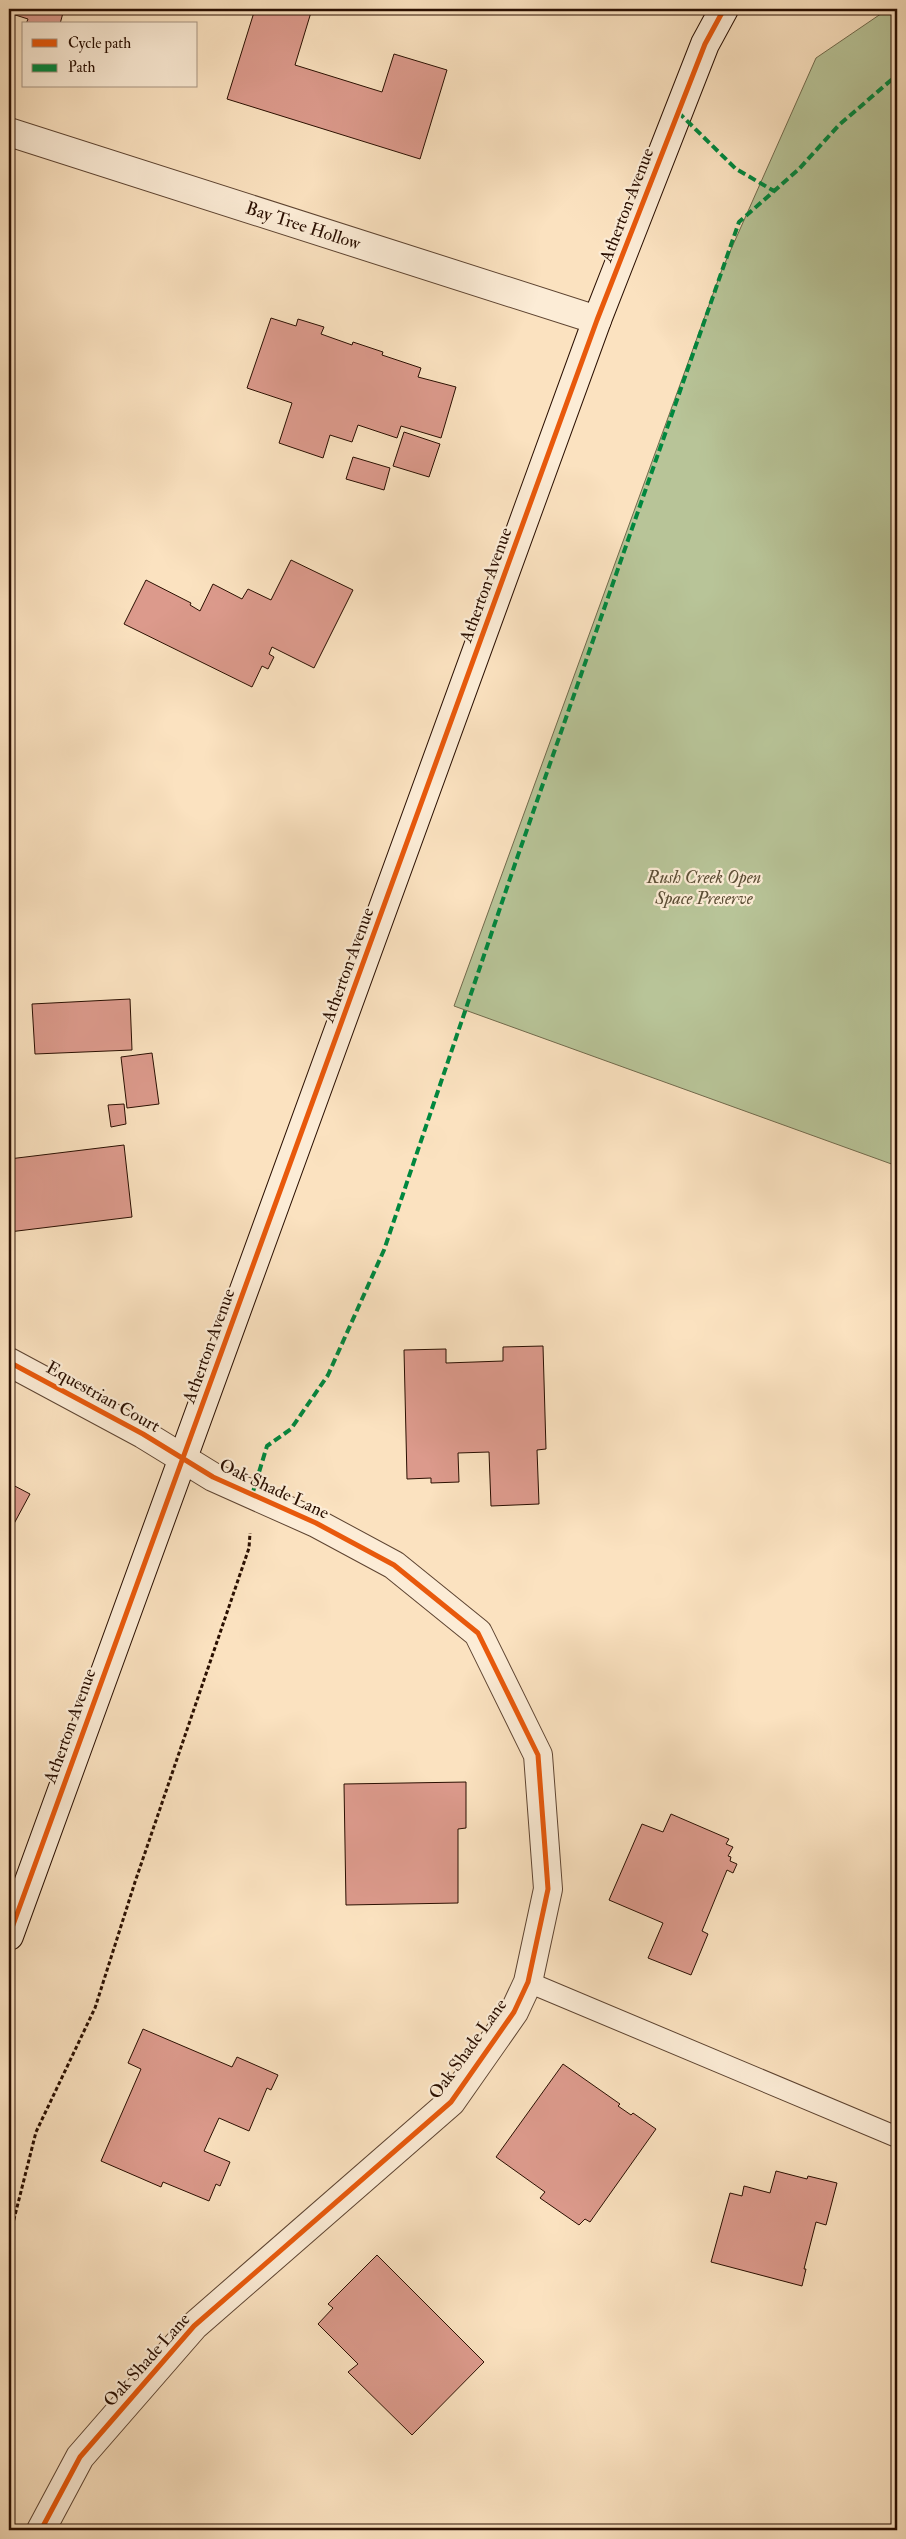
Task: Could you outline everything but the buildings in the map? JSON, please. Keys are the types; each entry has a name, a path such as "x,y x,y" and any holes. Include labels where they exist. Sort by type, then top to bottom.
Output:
{"street":[{"name":"Atherton Avenue","path":"9,1936 597,320 705,44 724,9"},
{"name":"Bay Tree Hollow","path":"9,132 597,320"},
{"name":"Equestrian Court","path":"9,1362 143,1434 182,1459"},
{"name":"Oak Shade Lane","path":"41,2530 80,2457 194,2326 451,2102 514,2012 528,1982 548,1889 538,1755 478,1633 394,1565 316,1523 212,1477 182,1459"}],"lane":[{"path":"528,1982 897,2137"}],"path":[{"path":"9,2239 36,2132 95,2008 135,1882 249,1548 252,1495"}],"green space":[{"name":"Rush Creek Open Space Preserve","path":"888,9 897,9 897,1166 454,1006 721,272 816,58"}],"marked path":[{"path":"252,1495 267,1446 291,1429 328,1375 384,1250 515,864 739,222 799,169 839,125 897,75"},
{"path":"678,112 736,169 774,191"}],"cycle path":[{"path":"9,1936 597,320 705,44 724,9"},
{"path":"9,1362 143,1434 213,1477 316,1523 394,1565 478,1633 538,1755 548,1889 528,1982 514,2012 451,2102 194,2326 80,2457 41,2530"}]}
